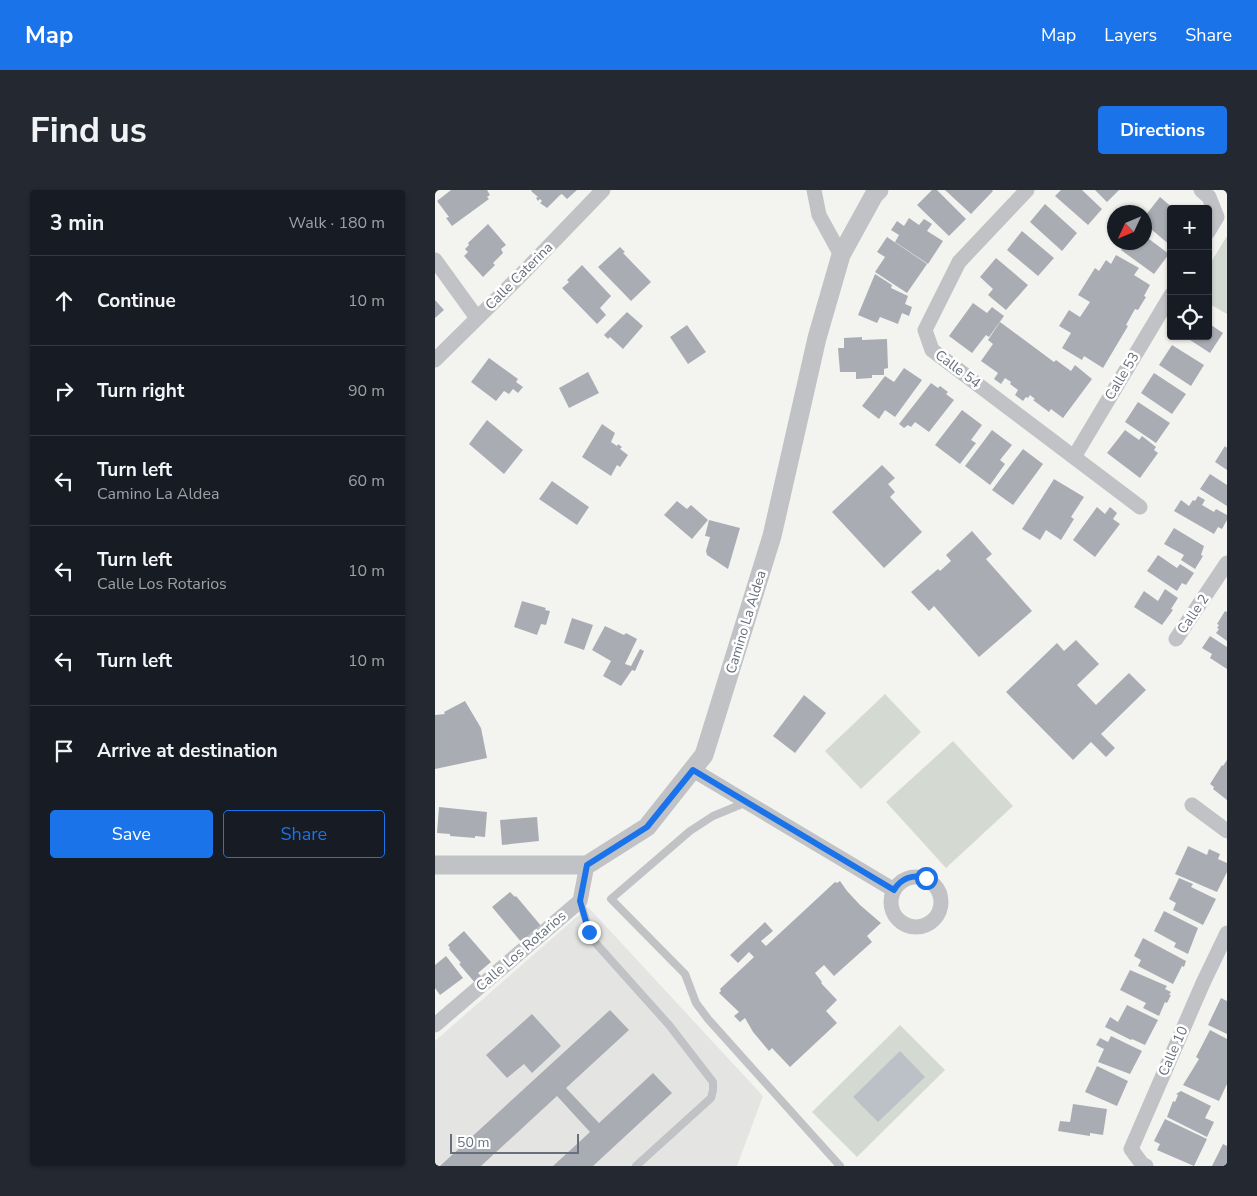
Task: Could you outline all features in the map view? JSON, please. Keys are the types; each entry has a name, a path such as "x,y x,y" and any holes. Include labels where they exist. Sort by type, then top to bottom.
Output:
{"street":[{"name":"Calle Caterina","path":"435,360 603,190"},
{"path":"814,190 819,215 841,255"},
{"name":"Camino La Aldea","path":"587,865 647,827 705,755 772,536 817,338 841,255 874,195 879,190"},
{"name":"Calle 54","path":"1027,190 959,262 925,330 932,350 1140,507"},
{"path":"1201,190 1209,197 1217,217 1212,225"},
{"path":"435,260 477,318"},
{"name":"Calle 53","path":"1074,456 1167,302"},
{"name":"Calle 2","path":"1176,640 1227,563"},
{"path":"693,770 894,890"},
{"path":"1192,805 1227,831"},
{"path":"435,866 587,865"},
{"name":"Calle Los Rotarios","path":"435,1025 580,901 587,865"},
{"name":"Calle 10","path":"1146,1166 1142,1164 1131,1149 1203,983 1227,933"}],"lane":[{"path":"747,802 713,816 690,831 611,899 685,974 696,1003 708,1019 840,1166"},
{"path":"580,901 592,939 669,1025 713,1082 711,1098 636,1166"}],"shaded area":[{"path":"1227,236 1227,314 1212,305 1212,260"},
{"path":"885,694 921,732 861,789 825,751"},
{"path":"953,741 1013,806 946,868 886,802"},
{"path":"588,907 763,1096 737,1166 435,1166 435,1041"},
{"path":"900,1025 945,1070 857,1157 812,1112"},
{"path":"900,1051 925,1077 878,1122 853,1097"}],"building":[{"path":"451,190 487,190 490,195 487,197 489,199 452,226 446,218 449,217 437,201"},
{"path":"532,190 577,190 567,199 562,194 560,195 547,208 540,203 542,201 540,199 538,201 536,198 538,197"},
{"path":"932,190 937,190 966,219 949,236 917,205"},
{"path":"945,190 992,190 993,191 971,214"},
{"path":"1061,190 1082,190 1102,209 1088,225 1055,196"},
{"path":"1095,190 1119,190 1107,202"},
{"path":"1160,197 1169,205 1167,205 1167,243 1152,230 1152,207"},
{"path":"1045,204 1077,233 1062,251 1030,222"},
{"path":"909,218 919,225 924,219 932,224 927,231 943,241 928,264 895,242 899,235 891,230 897,221 904,226"},
{"path":"488,224 506,245 501,249 503,253 493,263 495,265 483,277 464,256 468,252 465,249 469,245 468,243"},
{"path":"1022,231 1054,258 1038,276 1007,250"},
{"path":"887,237 927,264 907,293 875,272 885,257 877,252"},
{"path":"1152,241 1167,252 1167,257 1154,274 1121,250 1152,250"},
{"path":"620,247 625,252 623,253 651,282 631,301 598,267"},
{"path":"1116,255 1139,268 1134,275 1150,285 1144,296 1146,297 1138,310 1135,309 1126,325 1128,326 1103,368 1084,356 1082,360 1062,348 1071,333 1059,326 1069,310 1080,317 1090,302 1078,295 1095,268 1099,271 1106,260 1111,264"},
{"path":"996,258 1028,285 1006,310 988,295 993,289 980,277"},
{"path":"582,265 611,296 600,308 606,315 597,324 562,288"},
{"path":"875,274 892,285 891,288 908,296 905,304 912,307 909,316 902,313 898,324 880,317 877,323 858,315"},
{"path":"435,300 444,310 435,318"},
{"path":"973,303 987,313 992,307 1004,316 989,337 986,335 972,353 949,336"},
{"path":"627,312 643,326 623,349 610,337 608,339 604,335"},
{"path":"1000,322 1054,362 1056,360 1071,371 1075,365 1092,379 1063,418 1051,409 1049,412 1033,400 1035,399 1030,395 1023,401 1015,395 1018,390 1010,384 1011,382 1005,378 1001,384 994,379 998,373 981,361 993,344 988,340"},
{"path":"687,325 706,352 688,364 670,337"},
{"path":"1212,326 1223,333 1210,353 1190,340 1212,340"},
{"path":"862,337 862,340 887,339 888,368 884,369 884,375 872,375 872,378 856,379 856,372 840,372 838,348 844,348 844,338"},
{"path":"1172,345 1204,365 1191,386 1159,365"},
{"path":"489,358 518,379 516,382 523,387 518,393 513,389 509,394 504,391 496,401 471,382"},
{"path":"904,368 922,380 895,417 885,410 879,419 862,406 885,376 894,382"},
{"path":"588,372 599,393 569,408 559,388"},
{"path":"1154,373 1186,394 1172,414 1141,393"},
{"path":"931,383 938,388 940,386 954,400 929,432 915,422 911,427 908,425 904,428 899,424"},
{"path":"1138,402 1170,423 1156,443 1125,422"},
{"path":"962,410 982,425 971,440 976,443 960,464 935,445"},
{"path":"487,420 523,450 504,474 469,444"},
{"path":"602,424 615,433 611,442 622,447 620,449 628,455 620,467 617,465 611,476 582,457"},
{"path":"992,430 1012,445 1000,460 1005,464 990,485 965,466"},
{"path":"1125,430 1139,440 1142,436 1156,447 1154,450 1158,453 1140,478 1107,453"},
{"path":"1225,446 1227,448 1227,470 1215,462"},
{"path":"1023,449 1043,464 1013,505 992,490"},
{"path":"882,465 895,478 888,484 895,492 890,497 922,532 884,568 832,512"},
{"path":"1210,474 1227,485 1227,506 1200,489"},
{"path":"1054,479 1084,497 1071,517 1074,519 1061,540 1046,530 1040,540 1022,529"},
{"path":"552,481 589,507 577,525 539,499"},
{"path":"1198,496 1205,500 1202,505 1214,512 1216,509 1227,515 1227,520 1222,529 1218,527 1214,534 1174,511 1181,500 1189,506"},
{"path":"677,501 687,509 691,505 708,520 692,539 664,515"},
{"path":"1097,507 1105,514 1110,507 1117,513 1113,519 1120,524 1095,557 1073,540"},
{"path":"709,520 740,528 728,569 707,555 706,551 710,537 705,536"},
{"path":"1174,528 1204,546 1201,555 1203,556 1195,569 1181,560 1184,555 1164,544"},
{"path":"972,531 992,554 986,559 1032,611 979,657 934,606 929,611 911,592 938,569 940,571 951,561 946,555"},
{"path":"1158,555 1177,568 1180,564 1194,573 1186,585 1182,583 1177,591 1147,571"},
{"path":"1165,589 1178,598 1171,609 1173,610 1162,625 1134,607 1144,591 1158,601"},
{"path":"522,601 550,611 546,625 541,624 537,635 514,627"},
{"path":"1225,611 1227,612 1227,641 1216,633 1219,629 1217,624"},
{"path":"572,618 593,625 584,650 564,643"},
{"path":"605,626 637,639 625,664 631,666 640,649 644,651 635,671 632,670 621,686 603,676 611,661 592,650"},
{"path":"1210,636 1227,647 1227,669 1210,658 1212,654 1202,648"},
{"path":"1076,640 1099,664 1077,685 1096,705 1129,673 1146,690 1101,734 1115,748 1106,757 1091,742 1073,760 1006,692 1057,643 1064,651"},
{"path":"804,695 826,713 795,753 773,736"},
{"path":"465,701 481,728 487,758 435,769 435,715 445,714 444,712"},
{"path":"1227,760 1227,800 1213,789 1214,787 1210,784"},
{"path":"439,807 487,812 485,837 450,836 450,834 437,833"},
{"path":"537,817 539,841 502,845 500,820"},
{"path":"1188,846 1207,855 1209,849 1220,854 1218,859 1227,863 1227,872 1217,892 1175,874"},
{"path":"1179,878 1193,884 1191,887 1216,899 1203,925 1173,910 1176,903 1169,899"},
{"path":"840,881 860,905 881,923 867,936 872,942 834,976 824,965 815,973 821,983 837,1000 826,1011 837,1023 790,1067 772,1048 769,1051 753,1032 745,1018 740,1022 734,1016 739,1012 719,993 720,989 754,957 749,952 738,963 730,955 765,922 773,931 761,941 766,946 835,882"},
{"path":"510,892 516,896 542,927 522,943 492,907"},
{"path":"1164,911 1198,928 1188,954 1174,947 1176,943 1154,931"},
{"path":"464,931 491,962 478,973 483,978 476,984 459,964 461,963 449,949 448,945"},
{"path":"1143,938 1186,961 1173,984 1138,966 1141,960 1134,956"},
{"path":"446,956 463,978 440,995 435,988 435,965"},
{"path":"1130,970 1167,986 1165,989 1171,992 1159,1016 1143,1008 1146,1003 1120,990"},
{"path":"1221,998 1227,1001 1227,1034 1208,1025"},
{"path":"1127,1005 1158,1020 1145,1045 1105,1027 1110,1017 1118,1022"},
{"path":"610,1010 629,1030 566,1088 599,1123 653,1073 672,1093 593,1166 553,1166 590,1132 557,1096 481,1166 440,1166"},
{"path":"532,1014 561,1046 532,1073 524,1064 507,1078 486,1055"},
{"path":"1210,1030 1227,1039 1227,1084 1219,1101 1183,1085 1199,1059 1196,1057"},
{"path":"1111,1036 1142,1051 1130,1074 1098,1062 1104,1049 1096,1045 1100,1038 1108,1042"},
{"path":"1097,1066 1128,1081 1117,1106 1085,1092"},
{"path":"1181,1091 1211,1106 1205,1118 1214,1122 1207,1137 1167,1117 1173,1101 1175,1102 1178,1095 1176,1094"},
{"path":"1073,1104 1107,1109 1103,1135 1090,1133 1090,1136 1058,1131 1060,1121 1070,1122"},
{"path":"1165,1119 1207,1139 1194,1166 1157,1150 1160,1144 1154,1141"},
{"path":"1223,1144 1227,1146 1227,1166 1212,1166"}],"route":[{"path":"589,932 580,901 587,865 647,827 693,770 894,890 906,878 919,876 926,878"}]}
